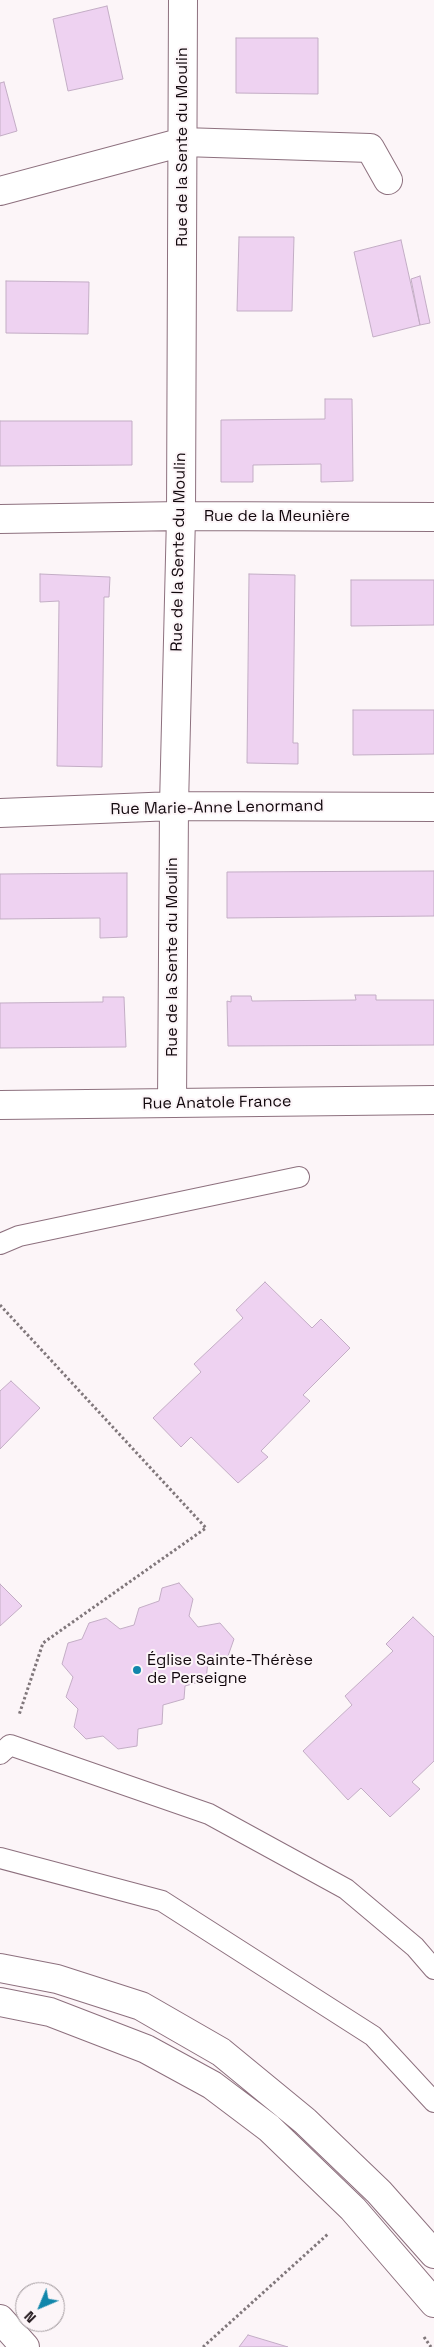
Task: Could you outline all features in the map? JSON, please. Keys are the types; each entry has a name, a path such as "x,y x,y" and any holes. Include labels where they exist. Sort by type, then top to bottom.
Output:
{"street":[{"name":"Rue de la Sente du Moulin","path":"172,1103 174,806 181,516 183,0"},
{"path":"0,191 183,142 370,148 388,180"},
{"name":"Rue de la Meunière","path":"0,519 181,516 434,518"},
{"name":"Rue Marie-Anne Lenormand","path":"0,813 174,806 434,807"},
{"name":"Rue Anatole France","path":"0,1105 434,1100"},
{"path":"0,1968 56,1979 141,2006 221,2052 306,2121 379,2192 434,2254"},
{"path":"0,2002 50,2012 146,2050 212,2085 269,2128 353,2209 434,2303"},
{"path":"0,2318 26,2347"}],"lane":[{"path":"0,1244 19,1236 300,1177"},
{"path":"5,1749 209,1814 346,1889 415,1947 434,1969"},
{"path":"0,1858 162,1901 372,2036 434,2102"}],"path":[{"path":"0,1305 206,1528 43,1643 5,1749"},
{"path":"202,2347 328,2234 353,2209"},
{"path":"321,2227 335,2240"},
{"path":"422,2335 431,2347"}],"building":[{"path":"107,6 123,79 68,91 53,19"},
{"path":"236,38 318,38 318,94 236,93"},
{"path":"4,82 17,131 0,136 0,83"},
{"path":"239,237 294,237 292,311 237,311"},
{"path":"401,240 420,325 373,337 354,252"},
{"path":"420,276 430,323 420,325 411,279"},
{"path":"6,281 89,282 88,334 6,333"},
{"path":"325,399 352,399 353,481 321,482 321,464 253,465 253,482 221,482 221,420 325,419"},
{"path":"0,421 132,421 132,465 0,466"},
{"path":"40,574 110,577 109,597 104,597 102,767 57,766 59,601 40,602"},
{"path":"249,574 295,575 293,743 298,743 298,764 247,763"},
{"path":"351,580 434,580 434,625 351,626"},
{"path":"353,710 434,710 434,754 353,755"},
{"path":"434,871 434,916 227,918 227,872"},
{"path":"127,873 127,937 100,938 100,918 0,919 0,874"},
{"path":"355,995 376,995 376,1000 434,1000 434,1045 228,1046 227,1001 231,1002 231,996 251,996 252,1001 356,1000"},
{"path":"103,997 124,997 126,1047 0,1048 0,1003 103,1002"},
{"path":"265,1282 312,1328 321,1319 350,1348 303,1395 310,1401 261,1451 268,1457 238,1483 191,1437 181,1447 153,1418 201,1372 194,1364 243,1318 236,1310"},
{"path":"11,1381 40,1408 0,1449 0,1391"},
{"name":"Église Sainte-Thérèse de Perseigne","path":"179,1583 193,1599 189,1616 198,1627 220,1623 234,1639 228,1656 208,1661 206,1680 185,1686 184,1699 163,1705 162,1724 138,1729 137,1746 118,1749 103,1736 86,1739 74,1727 78,1709 66,1697 73,1677 62,1664 68,1643 82,1639 89,1623 106,1618 120,1629 134,1625 139,1608 159,1601 162,1588"},
{"path":"0,1584 22,1606 0,1626"},
{"path":"413,1617 434,1637 434,1761 412,1782 420,1789 390,1817 361,1788 348,1800 303,1751 352,1705 345,1696 393,1651 386,1644"},
{"path":"248,2335 288,2347 239,2347"}],"place":[{"name":"Église Sainte-Thérèse de Perseigne","path":"137,1670"}]}
